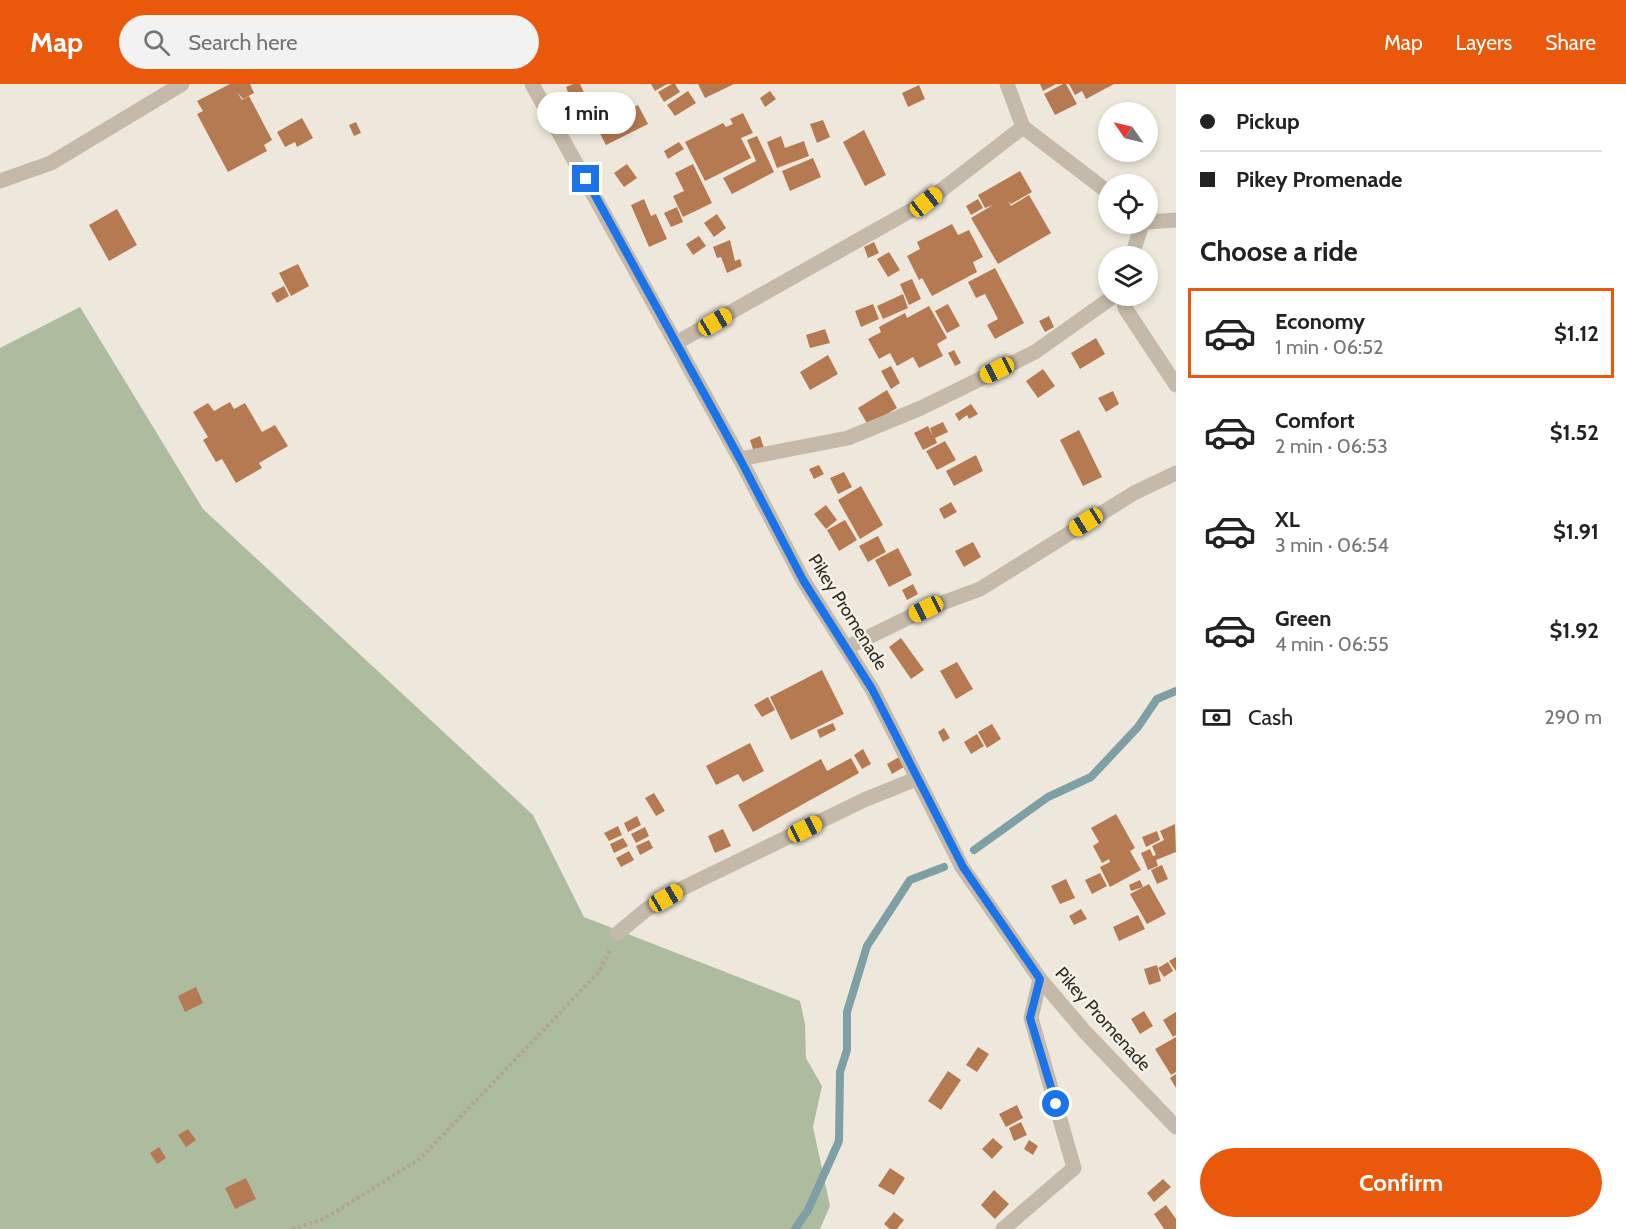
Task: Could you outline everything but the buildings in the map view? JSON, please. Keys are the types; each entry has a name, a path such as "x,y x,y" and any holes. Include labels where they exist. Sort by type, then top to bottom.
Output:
{"street":[{"path":"0,181 51,164 182,84"},
{"name":"Pikey Promenade","path":"532,84 740,459 803,580 872,689 963,867 1040,979 1085,1032 1176,1127"},
{"path":"1007,84 1023,127 1098,184"},
{"path":"676,343 926,202 1023,127"},
{"path":"1158,221 1176,220"},
{"path":"740,459 848,438 921,408 1035,352 1100,306"},
{"path":"1125,306 1176,385"},
{"path":"846,648 926,609 980,589 1134,492 1176,472"},
{"path":"618,933 647,909 685,887 864,800 916,779"},
{"path":"1003,1229 1074,1168 1030,1018 1040,979"}],"path":[{"path":"292,1229 321,1220 420,1159 599,972 618,933"}],"green space":[{"path":"80,307 203,509 533,815 584,917 800,1001 805,1024 806,1058 822,1086 813,1127 830,1206 820,1229 0,1229 0,348"}],"waterway":[{"path":"974,850 1048,797 1091,777 1138,727 1157,699 1176,691"},
{"path":"795,1229 808,1210 839,1141 840,1072 847,1050 847,1012 867,946 910,880 944,867"}],"route":[{"path":"586,179 740,459 803,580 872,689 963,867 1040,979 1030,1018 1056,1104"}]}
